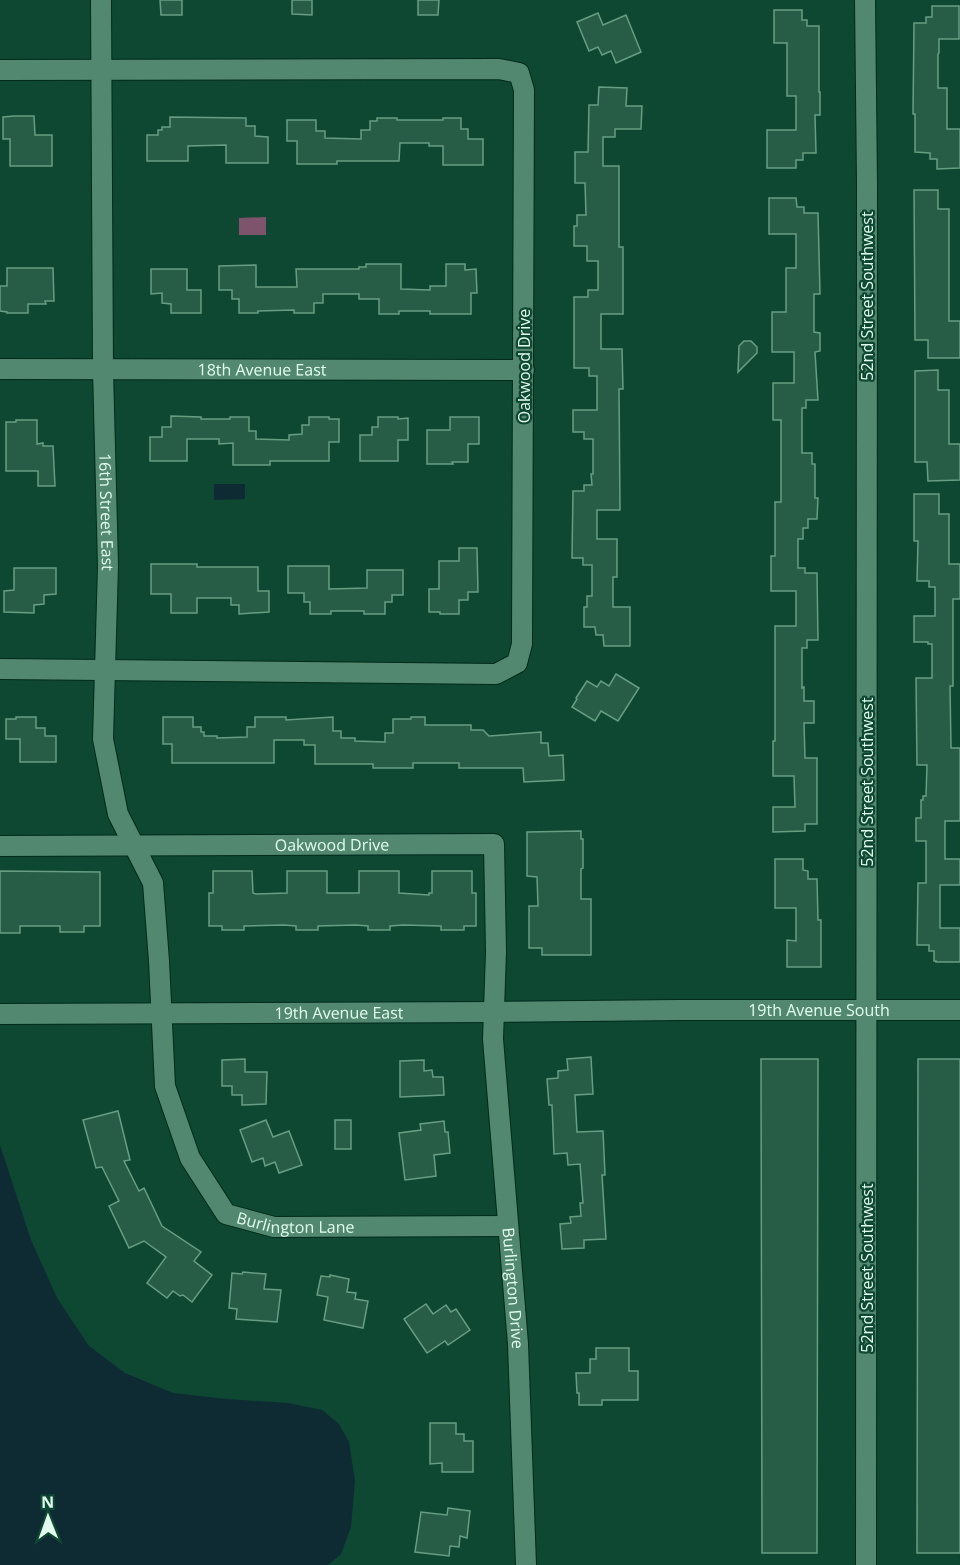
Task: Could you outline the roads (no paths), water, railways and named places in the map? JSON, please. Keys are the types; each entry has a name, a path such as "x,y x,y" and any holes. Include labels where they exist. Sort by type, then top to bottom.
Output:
{"street":[{"name":"16th Street East","path":"101,0 103,369 108,566 103,739 118,814 153,883 162,1014"},
{"name":"52nd Street Southwest","path":"865,0 867,184 866,1565"},
{"name":"Oakwood Drive","path":"0,669 496,674 517,663 522,644 524,90 519,73 499,69 101,70"},
{"path":"0,70 101,70"},
{"name":"18th Avenue East","path":"0,369 524,370"},
{"name":"Oakwood Drive","path":"0,846 494,844 496,952 494,1012"},
{"name":"19th Avenue South","path":"679,1010 960,1010"},
{"name":"19th Avenue East","path":"0,1014 679,1010"},
{"name":"Burlington Drive","path":"494,1012 493,1039 518,1344 526,1565"},
{"name":"Burlington Lane","path":"162,1014 165,1086 190,1158 226,1214 274,1227 508,1226"}],"water":[{"path":"214,484 245,484 245,499 214,500"},
{"path":"0,1145 31,1240 57,1298 89,1346 125,1373 173,1393 288,1403 322,1410 339,1424 349,1442 355,1481 351,1527 341,1554 328,1565 0,1565"}]}
